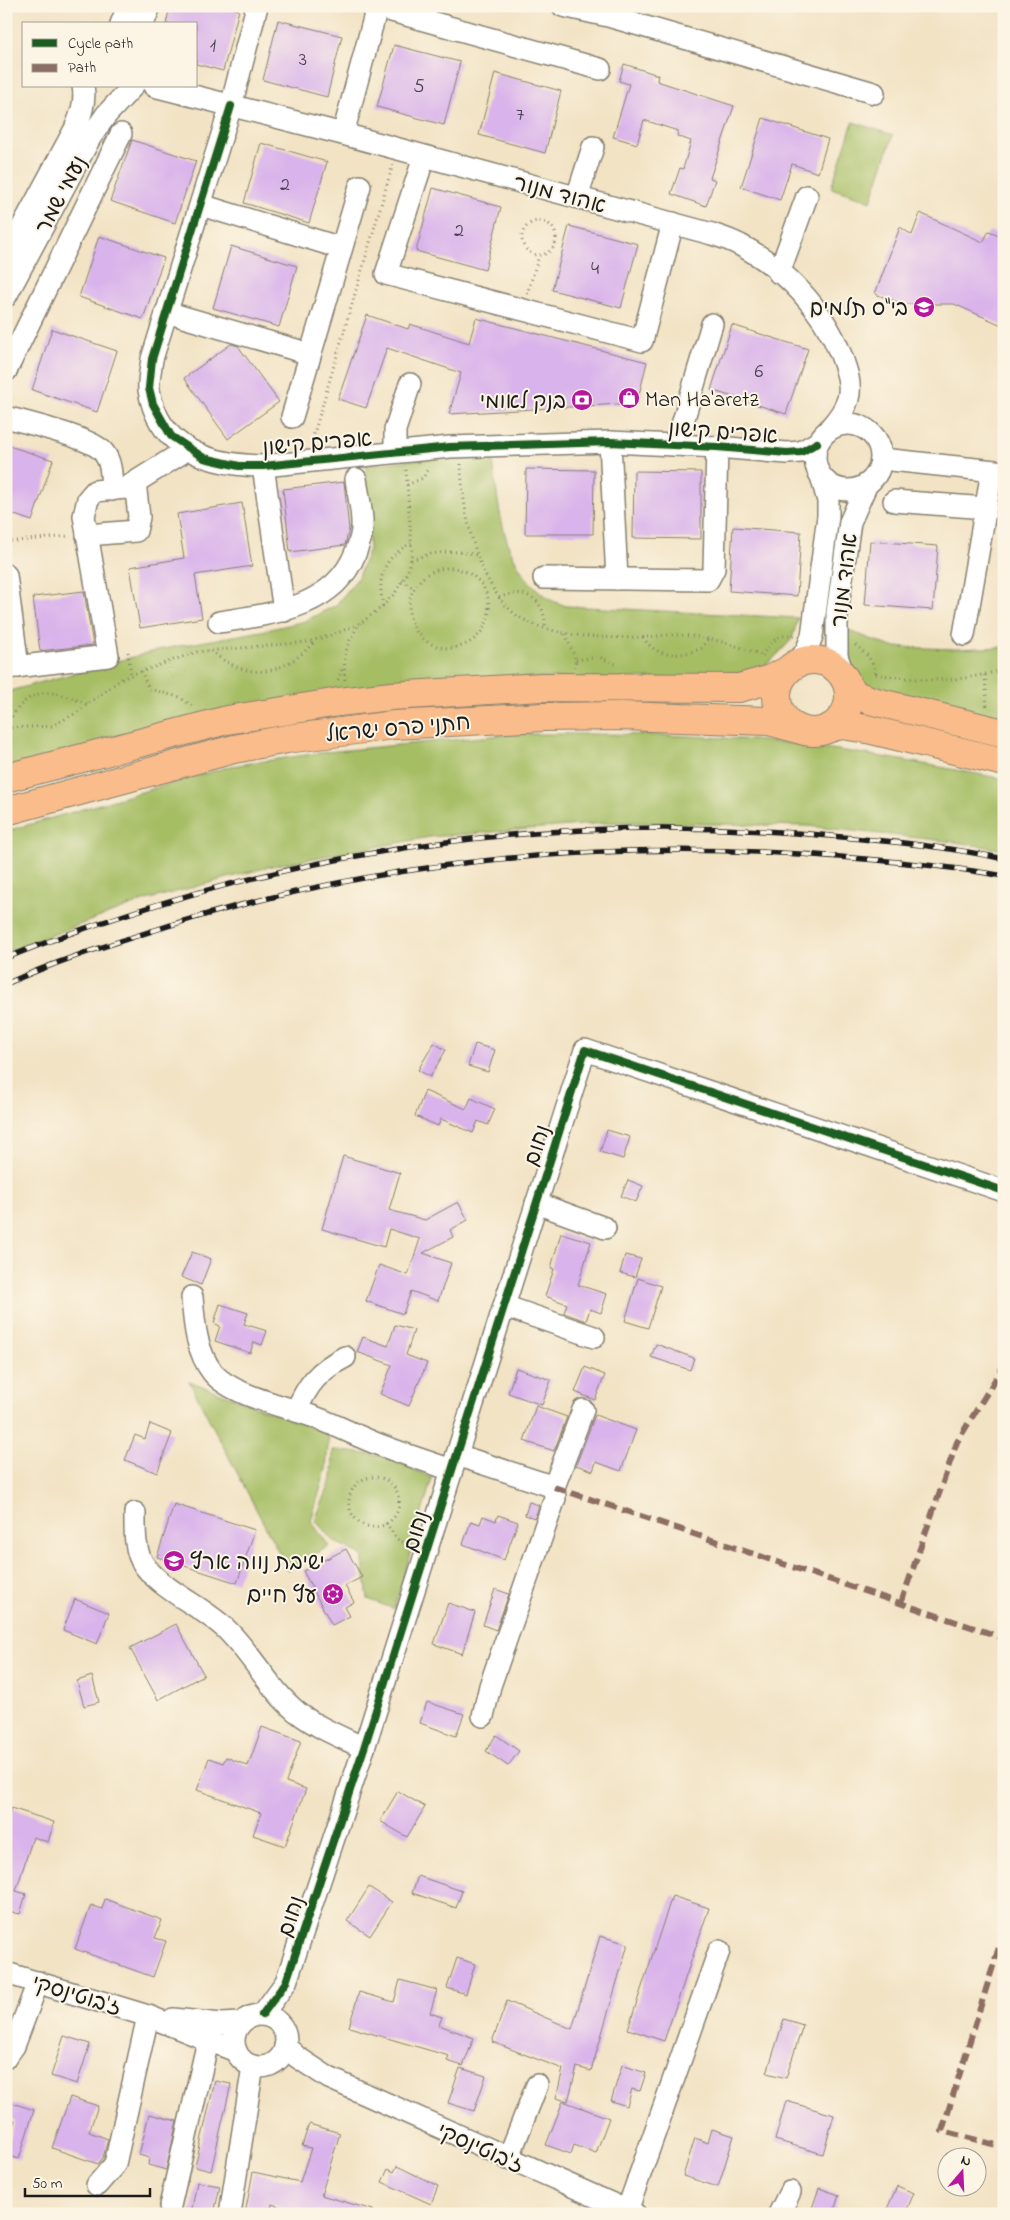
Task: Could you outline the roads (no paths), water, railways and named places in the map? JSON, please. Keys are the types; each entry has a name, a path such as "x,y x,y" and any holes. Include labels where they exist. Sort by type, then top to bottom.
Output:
{"main road":[{"path":"996,732 858,696 828,663 813,660 792,668 780,681 777,692 778,703 785,718 798,729 820,732 842,724 867,728 1004,762"},
{"name":"חתני פרס ישראל","path":"6,778 206,726 282,710 359,699 464,690 566,687 739,688 792,668"},
{"path":"830,728 846,712 849,701 846,683"},
{"name":"חתני פרס ישראל","path":"6,811 234,750 286,739 394,725 543,716 622,716 769,721 798,729"}],"street":[{"path":"121,22 128,6"},
{"path":"144,22 150,6"},
{"name":"אפרים קישון","path":"257,6 231,106 152,359 149,388 153,404 170,436 204,458 222,463 263,466 450,447 610,442 717,447 787,453 801,452 824,436"},
{"path":"564,6 608,16 874,93"},
{"path":"343,134 377,7 600,69"},
{"name":"נעמי שמר","path":"6,258 75,129 81,114 83,88"},
{"name":"נעמי שמר","path":"85,88 95,98 104,101 127,92"},
{"name":"אהוד מנור","path":"162,88 343,134 577,197 712,234 741,245 779,273 811,302 825,322 846,369 850,386 848,400 824,436"},
{"name":"נעמי שמר","path":"6,296 90,138 127,92"},
{"path":"6,371 121,134"},
{"path":"577,197 593,147"},
{"path":"424,157 386,274 642,341 674,224"},
{"path":"292,417 360,186"},
{"path":"779,273 807,196"},
{"path":"201,205 341,248"},
{"path":"166,312 310,354"},
{"path":"676,445 712,324"},
{"path":"395,452 395,430 410,384"},
{"path":"6,417 90,442 103,450 110,462 112,490"},
{"path":"850,423 870,431 877,439 882,459 874,479 866,486 856,490 846,490 828,484 821,476 816,466 815,454 824,436 840,424 850,423"},
{"path":"610,442 617,579"},
{"path":"544,578 708,580 714,569 717,447"},
{"path":"6,575 12,667 108,656 84,516 88,499 95,491 126,488 188,449"},
{"path":"882,459 998,471 986,508 964,635"},
{"path":"263,466 284,611"},
{"name":"אהוד מנור","path":"792,668 807,649 812,636 828,516 828,501 821,476"},
{"path":"219,622 284,611 316,598 339,580 352,561 362,529 356,479"},
{"path":"87,535 136,530 139,517 135,482"},
{"name":"אהוד מנור","path":"846,683 837,656 837,613 850,522 866,486"},
{"path":"894,501 986,508"},
{"name":"נחום","path":"284,2038 286,1982 364,1748 584,1050 1004,1192"},
{"path":"536,1203 605,1228"},
{"path":"192,1297 194,1328 203,1354 213,1373 230,1386 263,1401 316,1418 380,1445 554,1487"},
{"path":"504,1306 594,1337"},
{"path":"296,1412 310,1384 325,1368 345,1357"},
{"path":"483,1716 490,1686 555,1498 554,1487 583,1410"},
{"path":"134,1513 136,1544 144,1564 161,1581 228,1630 280,1695 296,1711 317,1727 364,1748"},
{"path":"631,2212 719,1951"},
{"name":"ז'בוטינסקי","path":"6,1973 148,2016 236,2051"},
{"path":"6,2057 14,2046 38,1982"},
{"name":"נחום","path":"262,2015 286,1982"},
{"path":"262,2015 276,2020 284,2038 281,2056 262,2065 243,2060 236,2051 234,2036 240,2023 250,2017 262,2015"},
{"path":"97,2185 115,2164 148,2016"},
{"name":"ז'בוטינסקי","path":"148,2016 221,2024 240,2023"},
{"name":"ז'בוטינסקי","path":"284,2038 297,2057 329,2078 631,2212"},
{"path":"170,2206 208,2041"},
{"path":"230,2214 262,2065"},
{"name":"ז'בוטינסקי","path":"262,2065 329,2078"},
{"path":"508,2158 537,2085"},
{"path":"780,2214 790,2192"}],"railway":[{"path":"6,958 107,921 210,889 313,865 417,846 522,834 628,828 734,829 903,843 964,851 1004,859"},
{"path":"6,984 99,948 240,905 325,885 412,870 499,859 675,850 764,852 909,863 1004,876"}],"place":[{"name":"בי\"ס תלמים","path":"924,307"},
{"name":"Man Ha'aretz","path":"629,398"},
{"name":"בנק לאומי","path":"582,400"},
{"name":"ישיבת נווה ארץ","path":"174,1561"},
{"name":"עץ חיים","path":"333,1594"}]}
